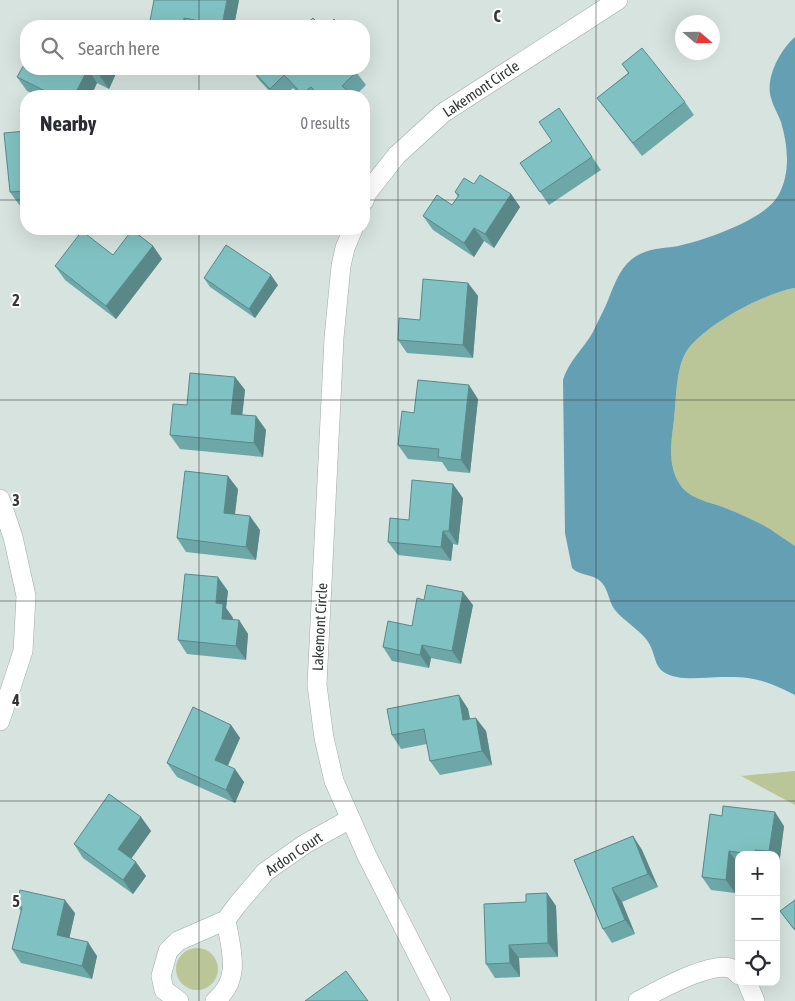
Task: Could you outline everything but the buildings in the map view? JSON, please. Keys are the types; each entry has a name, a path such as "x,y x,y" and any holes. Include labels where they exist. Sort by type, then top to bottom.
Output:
{"street":[{"name":"Lakemont Circle","path":"370,189 397,155 443,114 618,0"},
{"name":"Lakemont Circle","path":"350,235 341,266 334,338 317,685 324,738 334,781 367,856 441,1001"},
{"path":"0,499 13,537 26,596 23,651 0,721"},
{"name":"Ardon Court","path":"226,920 237,904 265,872 305,844 350,819"},
{"path":"179,1001 164,990 161,976 168,951 178,941 226,920 234,969 222,995 215,1001"},
{"path":"638,1001 680,980 718,967 731,968 735,972"},
{"path":"749,986 755,1001"}],"green space":[{"path":"795,288 795,546 759,523 697,498 685,491 677,478 671,454 679,370 684,356 691,345 733,313 767,297"},
{"path":"795,771 795,805 741,776"},
{"path":"197,948 212,954 218,969 212,984 197,990 182,984 176,969 182,954"}],"water":[{"path":"795,37 795,288 767,297 733,313 691,345 684,356 679,370 671,454 677,478 685,491 697,498 759,523 795,546 795,695 777,686 752,679 733,677 688,678 668,675 659,667 646,639 615,610 602,583 596,578 572,568 565,533 563,380 565,373 593,332 619,274 627,263 637,255 648,251 678,246 733,228 760,213 771,205 778,196 787,169 787,150 781,122 771,98 770,82 779,57"}]}
